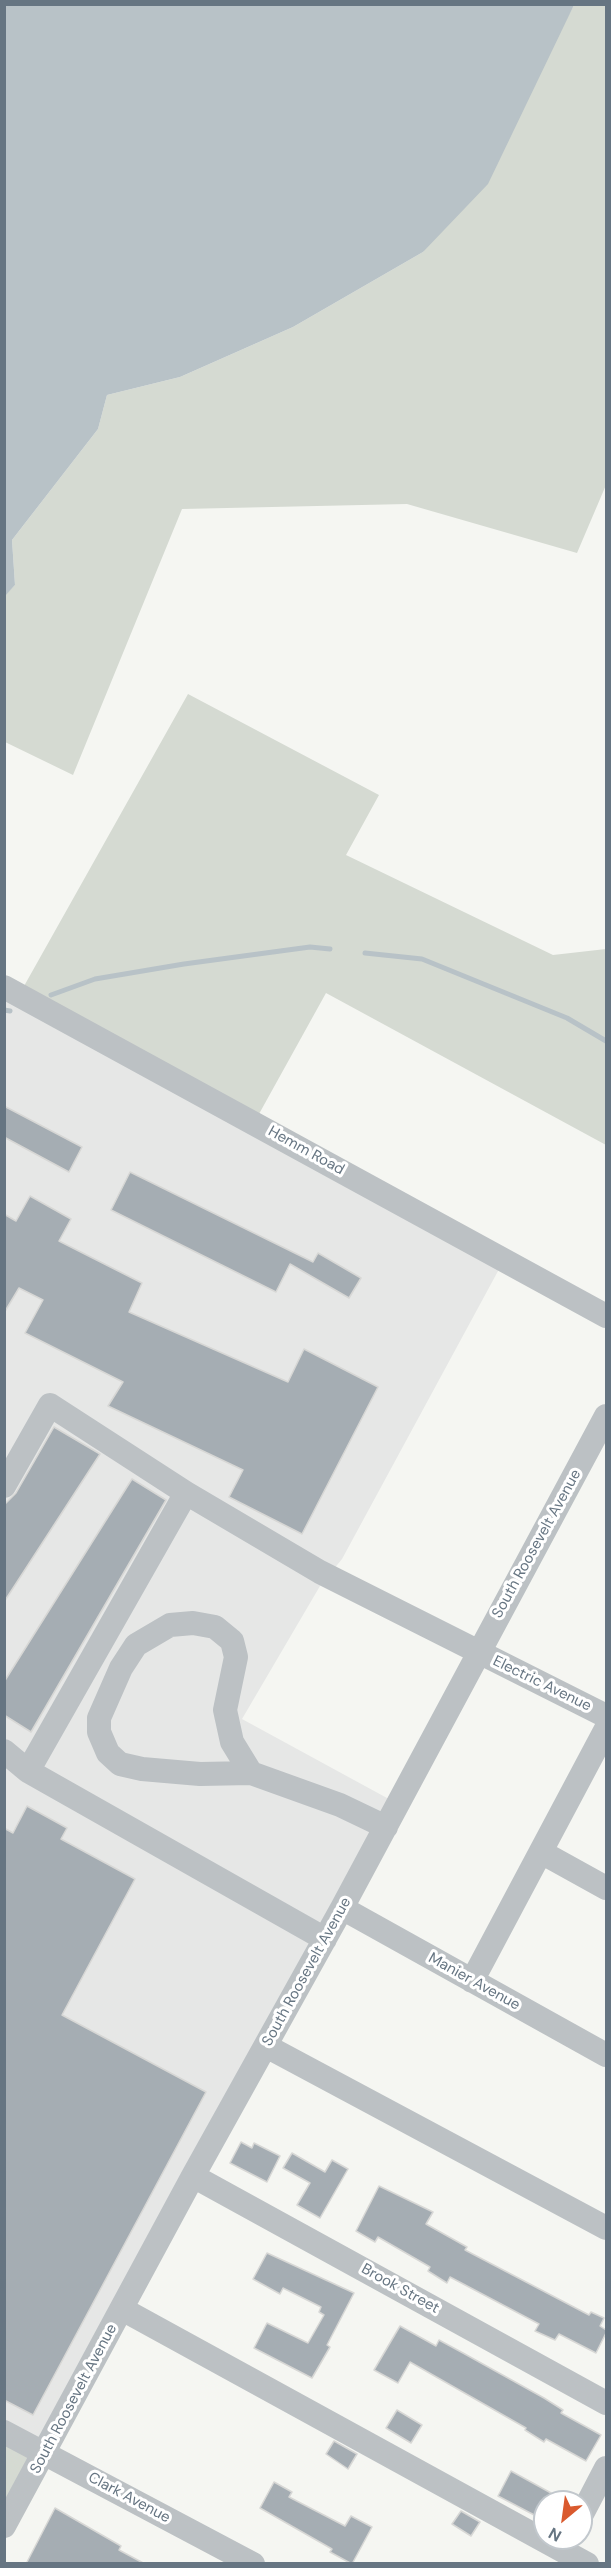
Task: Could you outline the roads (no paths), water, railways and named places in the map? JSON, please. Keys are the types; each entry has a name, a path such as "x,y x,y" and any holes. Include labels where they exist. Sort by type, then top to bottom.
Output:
{"street":[{"name":"Hemm Road","path":"4,987 606,1316"},
{"name":"Electric Avenue","path":"4,1486 50,1405 186,1493 320,1572 606,1716"},
{"name":"South Roosevelt Avenue","path":"4,2526 386,1827 477,1653 606,1416"},
{"path":"28,1771 186,1493"},
{"path":"251,1773 232,1742 225,1710 236,1657 232,1641 215,1627 194,1623 170,1625 136,1645 121,1668 99,1718 99,1732 108,1753 120,1764 142,1769 200,1774 251,1773 340,1805 386,1827"},
{"path":"472,1980 606,1729"},
{"path":"4,1751 28,1771 325,1939"},
{"path":"541,1852 606,1888"},
{"name":"Manier Avenue","path":"342,1908 606,2055"},
{"path":"266,2046 606,2228"},
{"name":"Brook Street","path":"194,2176 606,2403"},
{"path":"122,2309 533,2534"},
{"name":"Clark Avenue","path":"4,2433 253,2564"},
{"path":"593,2493 606,2468"},
{"path":"562,2550 587,2564"}],"waterway":[{"path":"51,995 95,979 184,964 310,947 330,949"},
{"path":"365,953 422,959 567,1018 606,1041"},
{"path":"4,1010 10,1011"}]}
